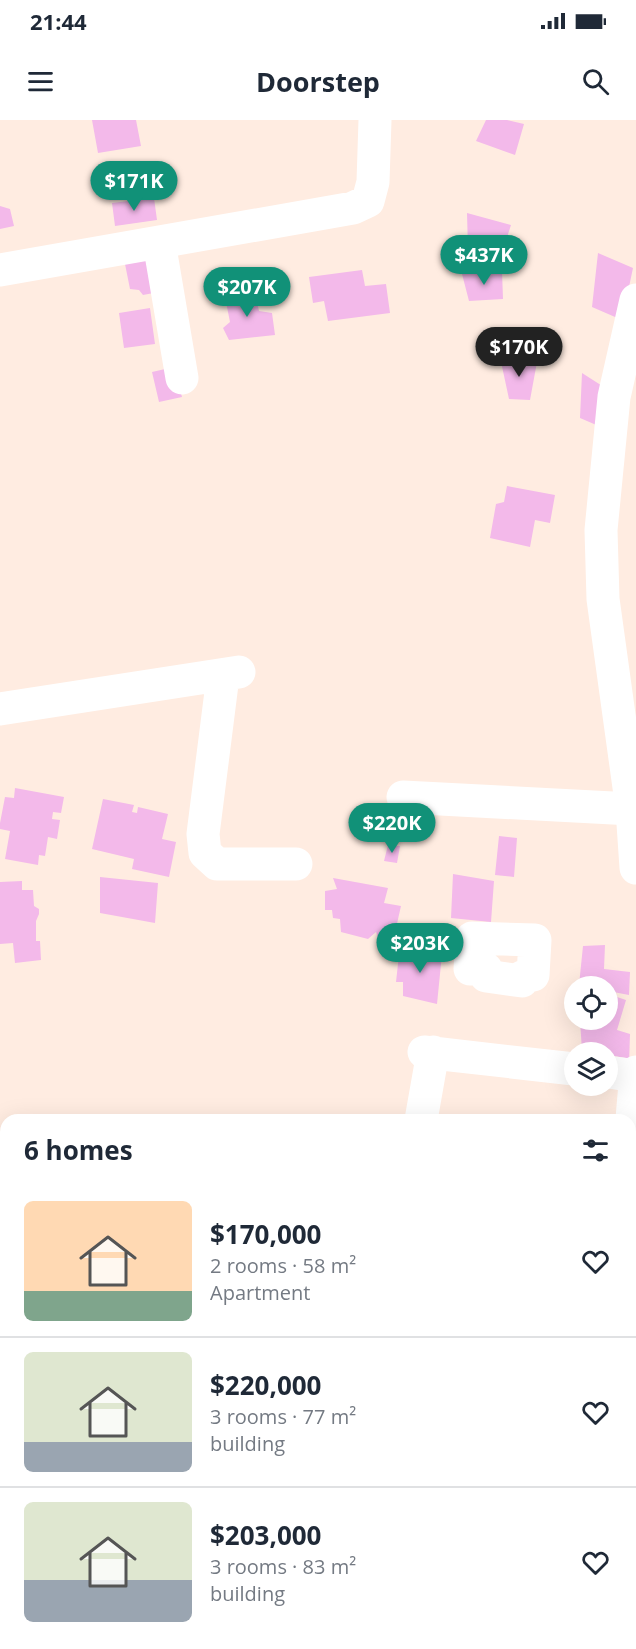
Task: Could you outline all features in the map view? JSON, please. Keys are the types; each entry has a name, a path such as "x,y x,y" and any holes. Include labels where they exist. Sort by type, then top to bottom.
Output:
{"street":[{"path":"0,270 353,208 368,201 373,182 375,120"},
{"path":"159,242 182,378"},
{"path":"636,300 614,397 601,530 603,599 626,692 636,868"},
{"path":"0,709 231,674 203,834 205,853 217,864 296,864"},
{"path":"403,797 632,809"},
{"path":"422,1114 429,1052 564,1068"},
{"path":"618,1073 636,1074 632,1114"}],"building":[{"path":"92,120 136,120 141,146 98,153"},
{"path":"486,120 507,120 524,124 515,155 476,141"},
{"path":"154,198 157,220 115,226 112,203"},
{"path":"0,206 10,209 14,226 0,229"},
{"path":"467,213 511,225 499,262 468,250"},
{"path":"155,253 164,291 143,295 139,290 130,289 124,259"},
{"path":"598,253 633,268 622,320 592,307"},
{"path":"362,270 365,286 386,284 390,313 328,321 324,301 313,303 309,277"},
{"path":"502,271 503,299 469,301 462,274"},
{"path":"255,292 259,311 272,313 275,335 229,340 223,328 230,322 225,297"},
{"path":"150,308 155,344 124,348 119,313"},
{"path":"500,357 537,362 530,400 509,399"},
{"path":"174,367 182,397 159,402 152,372"},
{"path":"582,373 607,389 601,427 580,418"},
{"path":"507,486 555,495 550,523 535,520 530,547 490,538 496,504 504,502"},
{"path":"15,788 64,797 61,813 53,812 52,819 60,820 57,839 48,837 45,856 39,855 38,865 5,859 10,831 0,829 0,823 5,797 14,798"},
{"path":"103,799 134,805 132,812 137,813 138,807 168,814 162,839 176,842 169,877 132,869 134,859 92,849"},
{"path":"499,836 517,838 514,877 495,875"},
{"path":"388,845 400,846 397,863 384,861"},
{"path":"453,874 494,881 491,922 451,918"},
{"path":"100,877 158,883 155,923 100,913"},
{"path":"333,878 388,888 384,903 401,906 391,950 380,944 376,932 368,939 341,932 340,919 333,918 332,910 325,910 325,891 337,889"},
{"path":"22,881 22,890 33,890 34,906 39,909 36,921 36,941 40,941 41,960 15,963 13,943 0,944 0,882"},
{"path":"605,945 604,969 630,972 629,995 618,993 618,976 580,976 583,946"},
{"path":"400,946 442,954 437,1004 403,996 403,982 396,982"},
{"path":"618,997 626,1000 618,1027"},
{"path":"581,1030 617,1030 630,1034 629,1064 626,1058 618,1057 618,1042 581,1042"}]}
